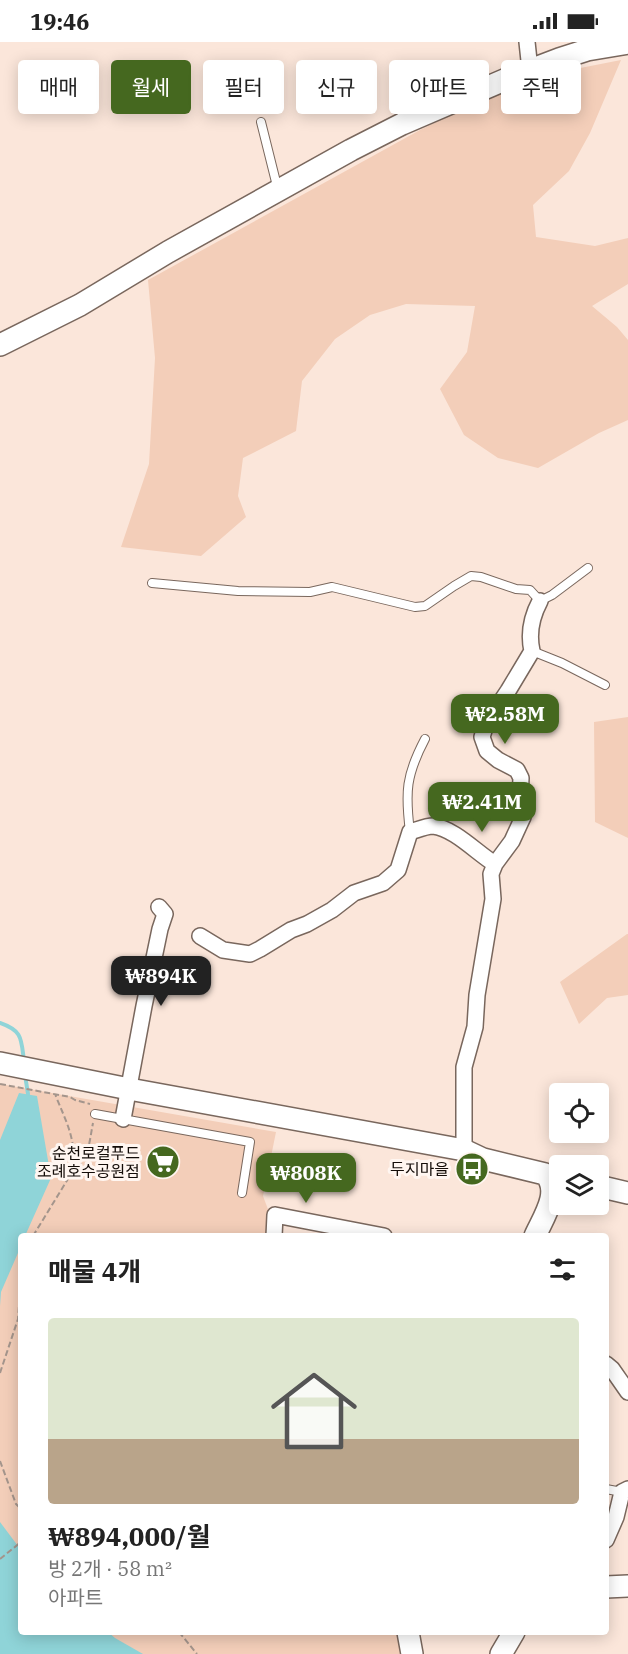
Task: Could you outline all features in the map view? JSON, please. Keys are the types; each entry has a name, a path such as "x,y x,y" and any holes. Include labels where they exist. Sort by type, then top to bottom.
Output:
{"street":[{"path":"526,42 529,60"},
{"path":"556,60 587,50 628,43"},
{"path":"0,345 80,305 168,252 351,150 402,124 501,83"},
{"path":"464,1150 465,1067 475,1028 477,995 492,899 491,874 495,864 512,842 523,817 520,800 521,778 517,770 487,751 482,737 486,724 532,651 531,624 540,601"},
{"path":"200,936 224,950 250,954 260,950 291,930 332,910 354,893 383,883 398,870 410,832 434,826 450,832 495,864"},
{"path":"123,1119 144,1006 165,914 159,907"},
{"path":"0,1063 464,1150 483,1159 549,1175"},
{"path":"609,1188 628,1192"},
{"path":"536,1233 549,1203"},
{"path":"273,1233 275,1215 368,1233"},
{"path":"609,1366 628,1392"},
{"path":"609,1533 625,1490"},
{"path":"609,1587 628,1586"},
{"path":"409,1635 412,1654"},
{"path":"501,1654 511,1635"}],"lane":[{"path":"261,122 278,191"},
{"path":"152,583 248,592 310,592 332,587 415,607 425,606 471,576 481,577 516,589 530,590 540,601 552,595 588,568"},
{"path":"532,651 605,685"},
{"path":"410,832 406,803 410,773 425,739"},
{"path":"95,1114 250,1142 242,1193"},
{"path":"609,1489 625,1490"}],"path":[{"path":"0,1084 70,1097 97,1106 85,1160 71,1174"},
{"path":"35,1233 71,1174 74,1163 72,1136 55,1094"},
{"path":"0,1373 18,1319"},
{"path":"0,1461 18,1506"},
{"path":"0,1559 18,1544"},
{"path":"181,1635 196,1654"}],"shaded area":[{"path":"621,60 590,133 569,171 533,205 536,237 595,246 628,238 628,284 592,306 617,327 628,340 628,420 599,433 538,468 498,458 464,435 440,389 467,352 475,306 406,304 370,315 335,339 302,381 296,431 243,458 238,496 246,517 201,556 121,547 149,464 155,358 148,280 420,130 453,114 489,114 489,96 494,94 501,92 501,114 581,114 581,68"},
{"path":"628,717 628,838 595,822 594,722"},
{"path":"627,934 628,995 607,998 579,1024 560,982"},
{"path":"0,1084 276,1132 263,1196 269,1212 271,1233 18,1233 18,1635 399,1635 403,1654 0,1654"}],"water":[{"path":"19,1093 37,1096 51,1178 26,1233 18,1233 18,1253 1,1292 0,1306 0,1140"},
{"path":"0,1522 18,1546 18,1635 112,1635 143,1654 0,1654"}],"waterway":[{"path":"0,1023 13,1029 20,1037 24,1061"},
{"path":"25,1075 28,1094"}],"place":[{"name":"순천로컬푸드 조례호수공원점","path":"163,1162"},
{"name":"두지마을","path":"472,1169"}]}
